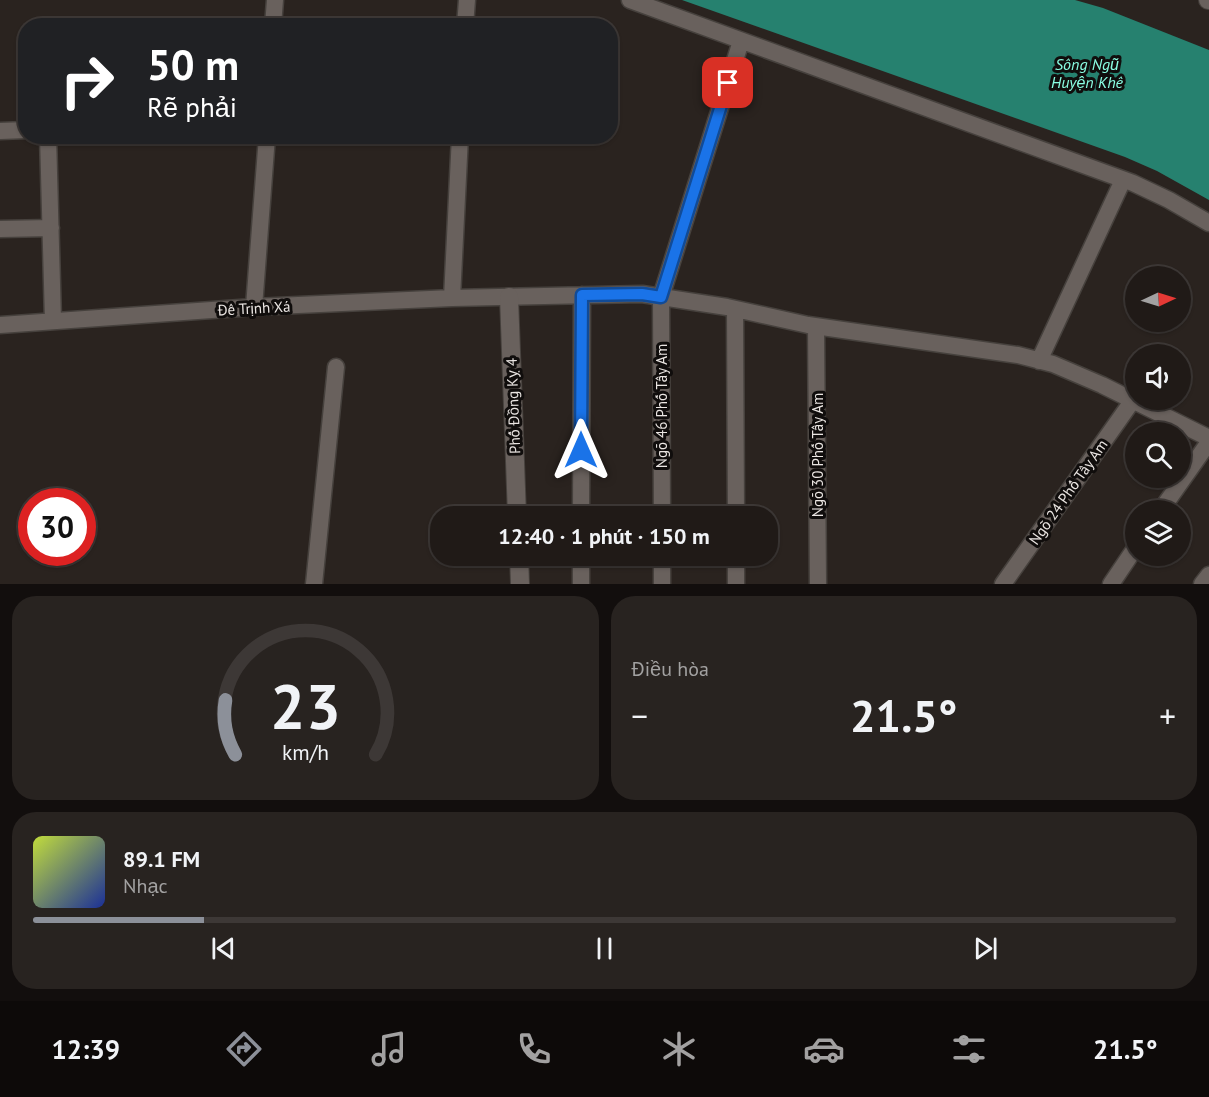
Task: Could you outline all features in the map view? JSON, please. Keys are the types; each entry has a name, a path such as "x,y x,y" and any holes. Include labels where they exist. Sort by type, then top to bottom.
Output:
{"street":[{"path":"274,18 275,0"},
{"path":"466,18 467,0"},
{"path":"630,0 1123,180 1169,200 1209,223"},
{"name":"Ngõ 46 Phố Tây Am","path":"662,506 661,297 741,40"},
{"path":"0,130 18,130"},
{"path":"48,144 53,321"},
{"path":"254,307 266,144"},
{"path":"452,298 460,144"},
{"path":"1039,361 1123,180"},
{"path":"0,229 51,228"},
{"name":"Đê Trịnh Xá","path":"0,325 254,307 452,298 642,294 735,309 816,326 1018,355 1073,372 1125,396"},
{"path":"581,506 582,295"},
{"name":"Phố Đồng Kỵ 4","path":"508,297 518,506"},
{"path":"735,309 736,506"},
{"name":"Ngõ 30 Phố Tây Am","path":"816,326 818,584"},
{"path":"314,584 336,367"},
{"name":"Ngõ 24 Phố Tây Am","path":"1003,584 1126,410"},
{"name":"Đê Trịnh Xá","path":"1152,410 1209,440"},
{"path":"1168,500 1209,440"},
{"path":"1111,584 1125,563"},
{"path":"519,566 520,584"},
{"path":"581,566 581,584"},
{"path":"662,566 662,584"},
{"path":"736,566 736,584"},
{"path":"1202,584 1209,575"}],"water":[{"name":"Sông Ngũ Huyện Khê","path":"682,0 1075,0 1103,8 1209,50 1209,200 1157,171 1125,157"}],"route":[{"path":"581,450 582,295 642,294 661,297 728,83"}]}
